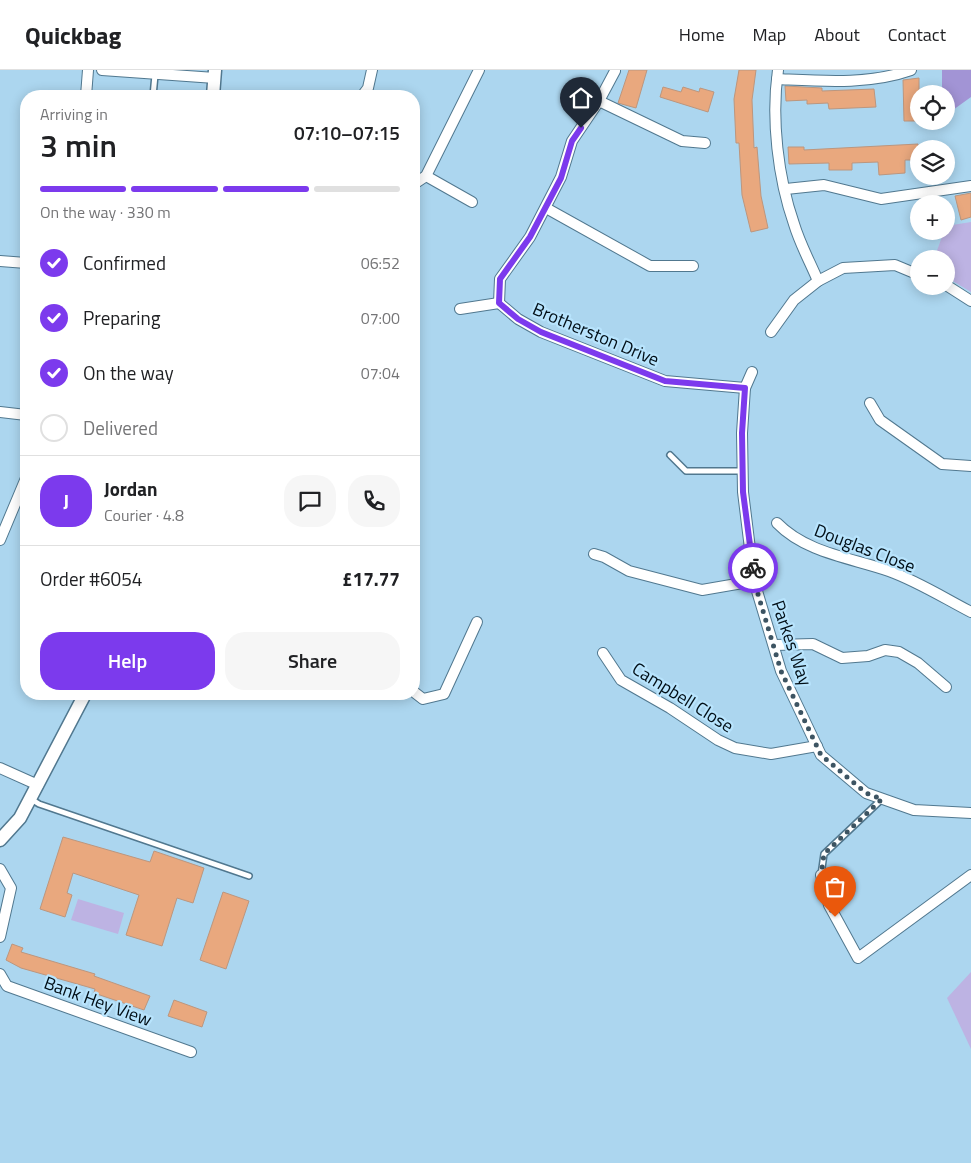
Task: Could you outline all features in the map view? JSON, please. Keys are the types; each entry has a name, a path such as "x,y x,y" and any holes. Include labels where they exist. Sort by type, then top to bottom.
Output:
{"street":[{"path":"86,90 88,70"},
{"path":"102,70 215,74 214,90"},
{"path":"366,90 372,70"},
{"path":"420,180 426,176 479,70"},
{"path":"818,281 794,224 780,161 774,105 778,74 845,81 899,74 911,70"},
{"path":"460,309 499,303 500,279 530,237 561,178 572,141 599,101 615,71"},
{"path":"599,101 682,141 705,143"},
{"path":"426,176 472,202"},
{"path":"786,189 824,186 881,199 971,186"},
{"path":"546,208 650,266 693,266"},
{"path":"0,261 20,263"},
{"path":"771,332 794,300 818,281 843,268 895,265 910,271"},
{"path":"955,291 971,302"},
{"name":"Brotherston Drive","path":"499,303 518,319 541,332 665,381 745,388"},
{"name":"Parkes Way","path":"752,372 745,388 742,471 754,581 775,645 781,671 821,755 866,793 914,810 971,813"},
{"path":"870,403 880,420 942,464 971,466"},
{"path":"0,412 20,414"},
{"path":"0,540 20,492"},
{"name":"Douglas Close","path":"778,523 788,534 809,545 890,571 971,612"},
{"path":"594,554 604,557 629,571 702,590 754,581"},
{"path":"420,697 422,699 444,694 477,622"},
{"path":"775,645 813,644 842,658 868,656 885,650 899,652 918,663 946,687"},
{"name":"Campbell Close","path":"602,654 621,680 726,744 771,754 817,746"},
{"path":"0,840 20,818 82,700"},
{"path":"0,768 38,784"},
{"path":"0,869 11,888 0,937"},
{"path":"821,875 829,905 858,958 971,875"},
{"name":"Bank Hey View","path":"0,974 6,986 191,1052"}],"lane":[{"path":"153,73 153,90"},
{"path":"670,455 686,471 742,471"},
{"path":"30,799 48,807 248,876"},
{"path":"821,875 824,854 882,799"}],"shaded area":[{"path":"942,70 971,70 971,97 955,109 955,85 942,85"},
{"path":"971,222 971,292 955,282 955,250 937,250 941,240 955,240 955,225"},
{"path":"78,899 124,913 118,934 71,920"},
{"path":"971,972 971,1049 947,998"}],"building":[{"path":"629,70 647,70 636,108 618,103"},
{"path":"739,70 756,70 752,100 754,148 757,147 761,196 768,228 751,232 742,195 739,143 736,143 734,99"},
{"path":"919,78 919,85 910,85 910,121 904,121 903,80"},
{"path":"785,86 822,88 822,91 874,89 876,107 829,109 828,103 807,104 807,100 786,101"},
{"path":"663,87 681,92 683,87 699,92 700,88 714,92 708,112 660,97"},
{"path":"910,144 910,160 905,160 905,173 879,175 878,162 852,163 852,170 829,170 829,163 789,164 788,147 804,147 804,150"},
{"path":"971,193 971,217 961,220 955,196"},
{"path":"63,837 150,862 154,851 204,868 193,903 177,898 162,946 126,935 139,895 73,873 67,893 72,895 65,917 40,909"},
{"path":"223,892 249,901 226,969 200,960"},
{"path":"12,944 23,948 21,952 95,974 94,976 150,996 144,1010 94,993 95,989 21,968 6,960"},
{"path":"174,1000 207,1012 202,1027 168,1016"}],"way so far":[{"path":"753,568 754,581 775,645 781,671 821,755 866,793 882,799 824,854 821,875 829,905 835,917"}],"route":[{"path":"581,128 572,141 561,178 530,237 500,279 499,303 518,319 541,332 665,381 745,388 742,433 743,492 753,568"}]}
